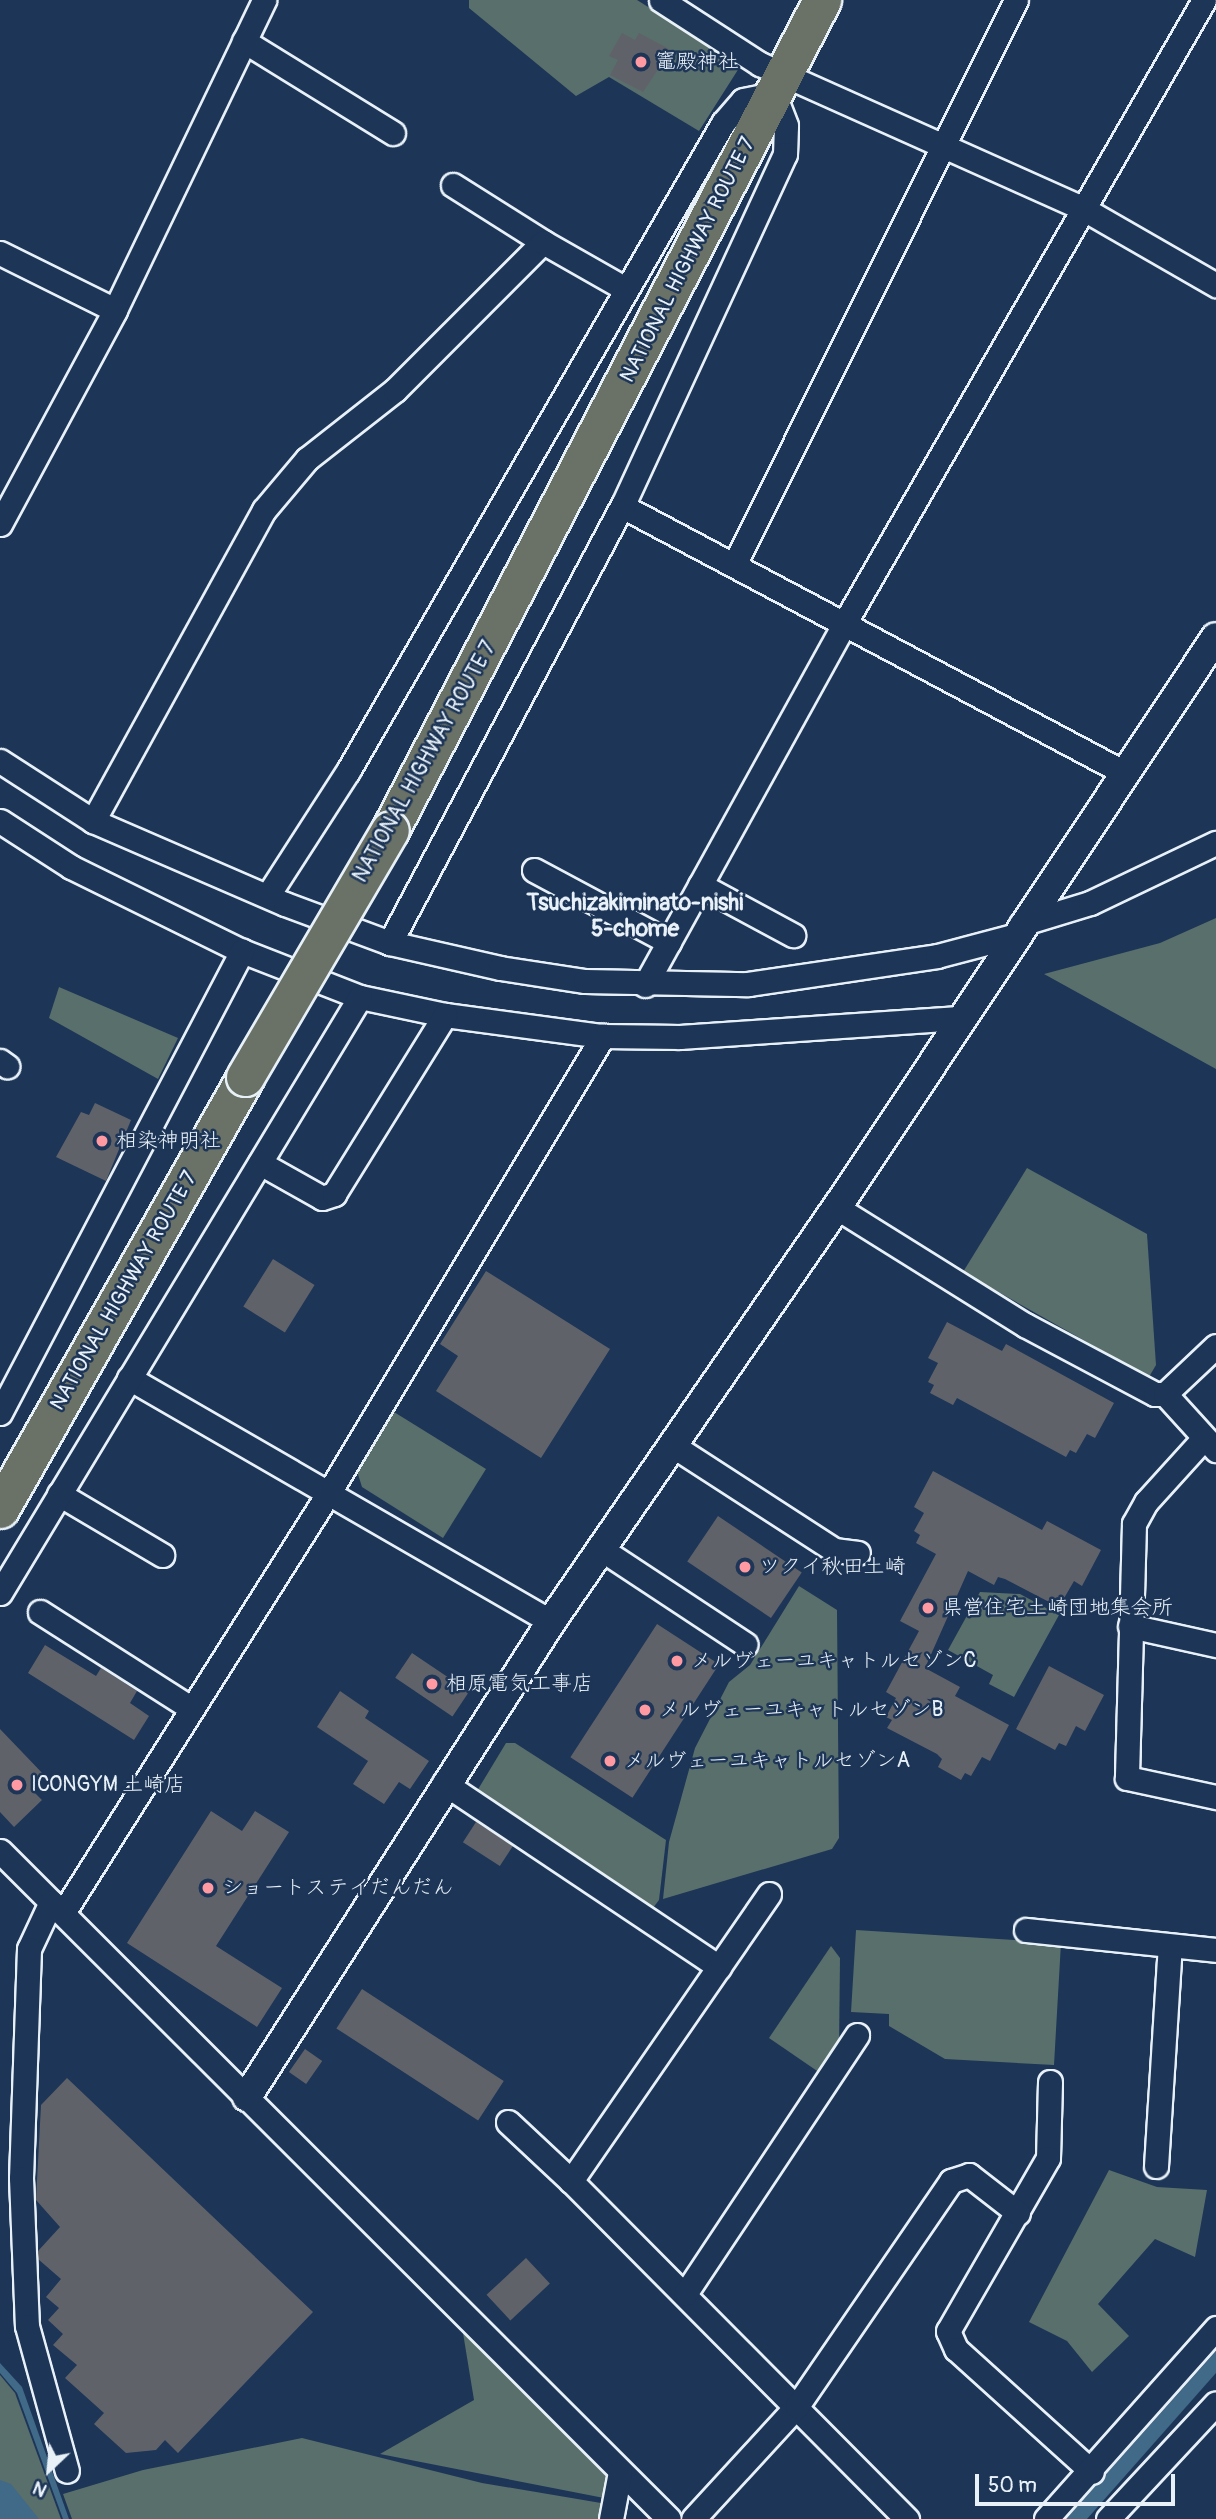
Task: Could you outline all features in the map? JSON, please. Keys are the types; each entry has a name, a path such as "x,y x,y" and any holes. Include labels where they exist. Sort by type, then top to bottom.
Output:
{"highway":[{"name":"NATIONAL HIGHWAY ROUTE 7","path":"0,1509 245,1077 390,830 822,0"}],"street":[{"path":"0,524 115,310 264,0"},
{"path":"661,0 760,64 779,84 943,147 1082,208 1216,285"},
{"path":"734,565 1016,0"},
{"path":"645,985 844,624 1082,208 1205,0"},
{"path":"244,41 394,133"},
{"path":"268,895 348,771 624,288 723,123 743,100 779,84"},
{"path":"390,943 622,506 785,154 786,126 779,84"},
{"path":"453,185 542,242 624,288"},
{"path":"93,821 264,510 307,459 396,390 542,242"},
{"path":"0,253 115,310"},
{"path":"622,506 1123,772"},
{"path":"247,2097 444,1783 551,1622 836,1208 1017,930 1216,637"},
{"path":"0,761 93,821 390,943 500,968 645,985 762,982 937,956 1090,903 1216,843"},
{"path":"0,821 71,867 242,951 360,997 445,1014 603,1036 759,1036 903,1018 962,1018"},
{"path":"534,870 669,942"},
{"path":"700,885 793,935"},
{"path":"0,1413 242,951"},
{"path":"0,1593 360,997"},
{"path":"260,1163 322,1198 334,1194 445,1014"},
{"path":"67,2471 27,2326 22,2178 29,1949 192,1709 330,1491 603,1036"},
{"path":"836,1208 1025,1325 1155,1394 1166,1394 1216,1346"},
{"path":"129,1378 330,1491 551,1622"},
{"path":"1166,1394 1210,1444 1146,1502 1134,1524 1127,1778 1216,1797"},
{"path":"672,1445 834,1550 858,1553"},
{"path":"59,1494 162,1555"},
{"path":"601,1549 746,1644"},
{"path":"40,1612 192,1709"},
{"path":"1130,1626 1216,1646"},
{"path":"444,1783 719,1967"},
{"path":"0,1851 668,2519"},
{"path":"571,2181 769,1894"},
{"path":"1027,1930 1216,1951"},
{"path":"1156,2166 1170,1946"},
{"path":"685,2294 857,2035"},
{"path":"1050,2082 1048,2158 948,2331 956,2349 1092,2472"},
{"path":"508,2122 685,2294 907,2519"},
{"path":"693,2519 797,2406 951,2181 969,2175 1017,2213"},
{"path":"1046,2519 1092,2472 1216,2328"},
{"path":"1108,2519 1205,2431 1216,2403"},
{"path":"611,2519 620,2472"}],"green space":[{"path":"469,0 637,0 741,65 699,131 609,77 576,96 469,8"},
{"path":"1216,918 1216,1069 1044,974 1160,943"},
{"path":"59,987 178,1038 158,1079 49,1018"},
{"path":"1027,1168 1147,1234 1156,1365 1149,1377 963,1272"},
{"path":"394,1412 486,1469 443,1538 362,1487 357,1471"},
{"path":"799,1586 837,1610 839,1838 832,1849 663,1899 669,1842 695,1748 729,1682 750,1665"},
{"path":"980,1592 1020,1594 1059,1615 1014,1697 989,1684 993,1675 948,1650"},
{"path":"506,1743 515,1743 666,1840 659,1900 653,1908 477,1791"},
{"path":"856,1930 1061,1943 1054,2065 945,2059 889,2026 889,2014 851,2012"},
{"path":"831,1946 840,1958 839,2051 823,2075 769,2038"},
{"path":"1109,2170 1157,2187 1207,2190 1195,2257 1155,2239 1098,2304 1129,2336 1092,2372 1067,2341 1029,2322"},
{"path":"463,2333 609,2479 604,2498 380,2454 474,2400"},
{"path":"0,2375 15,2393 61,2519 0,2519"},
{"path":"302,2438 482,2483 601,2503 598,2519 72,2519 63,2494 143,2470"}],"water":[{"path":"1216,2351 1216,2373 1087,2519 1066,2519"},
{"path":"0,2363 22,2387 69,2519 63,2519 17,2393 0,2373"},
{"path":"0,2480 11,2484 39,2519 0,2519"}],"building":[{"name":"竈殿神社","path":"622,33 635,40 639,33 671,50 643,92 610,75 618,60 609,56"},
{"name":"相染神明社","path":"95,1103 131,1120 106,1181 56,1157 81,1112 89,1115"},
{"path":"273,1259 315,1285 285,1332 243,1306"},
{"path":"486,1271 610,1349 541,1458 436,1391 458,1356 440,1344"},
{"path":"947,1322 1002,1351 1006,1344 1114,1403 1095,1438 1087,1434 1076,1453 1070,1450 1066,1457 957,1398 953,1405 930,1393 934,1385 928,1382 938,1363 928,1358"},
{"path":"933,1471 1042,1530 1047,1521 1101,1550 1082,1586 1074,1581 1063,1600 1057,1597 1053,1604 1005,1579 998,1577 994,1585 968,1571 925,1668 960,1687 955,1696 1009,1725 990,1761 982,1757 971,1776 965,1773 961,1780 938,1767 942,1759 937,1754 887,1728 892,1720 886,1717 896,1698 886,1692 919,1631 900,1621 936,1554 916,1543 920,1535 914,1531 924,1513 914,1507"},
{"name":"ツクイ秋田土崎","path":"718,1516 802,1572 771,1618 687,1562"},
{"path":"657,1624 719,1664 632,1798 570,1757"},
{"path":"45,1645 96,1676 101,1668 137,1691 130,1703 149,1716 134,1740 28,1673"},
{"name":"相原電気工事店","path":"412,1653 469,1692 452,1716 395,1678"},
{"path":"1049,1666 1104,1695 1085,1731 1076,1726 1066,1746 1059,1743 1055,1750 1016,1729"},
{"path":"340,1691 369,1711 365,1718 429,1761 410,1789 399,1782 384,1804 353,1784 368,1761 317,1727"},
{"path":"0,1729 46,1777 32,1790 42,1800 14,1827 0,1812"},
{"name":"ショートステイだんだん","path":"211,1811 242,1831 255,1811 289,1832 216,1946 282,1988 257,2027 127,1943"},
{"path":"476,1822 513,1846 500,1866 463,1842"},
{"path":"362,1989 504,2081 478,2120 336,2028"},
{"path":"305,2049 322,2061 306,2084 289,2072"},
{"path":"67,2078 313,2312 178,2453 165,2440 156,2450 126,2453 94,2424 104,2413 65,2378 77,2365 53,2345 63,2334 48,2320 59,2308 46,2297 61,2279 38,2259 38,2251 60,2227 36,2200 41,2105"},
{"path":"526,2258 550,2284 510,2320 487,2295"}],"place":[{"name":"竈殿神社","path":"641,62"},
{"name":"相染神明社","path":"102,1141"},
{"name":"ツクイ秋田土崎","path":"745,1567"},
{"name":"県営住宅土崎団地集会所","path":"928,1608"},
{"name":"メルヴェーユキャトルセゾンC","path":"677,1661"},
{"name":"相原電気工事店","path":"432,1684"},
{"name":"メルヴェーユキャトルセゾンB","path":"645,1710"},
{"name":"メルヴェーユキャトルセゾンA","path":"610,1761"},
{"name":"ICONGYM 土崎店","path":"17,1785"},
{"name":"ショートステイだんだん","path":"208,1888"}],"district":[{"name":"Tsuchizakiminato-nishi 5-chome","path":"635,916"}]}
